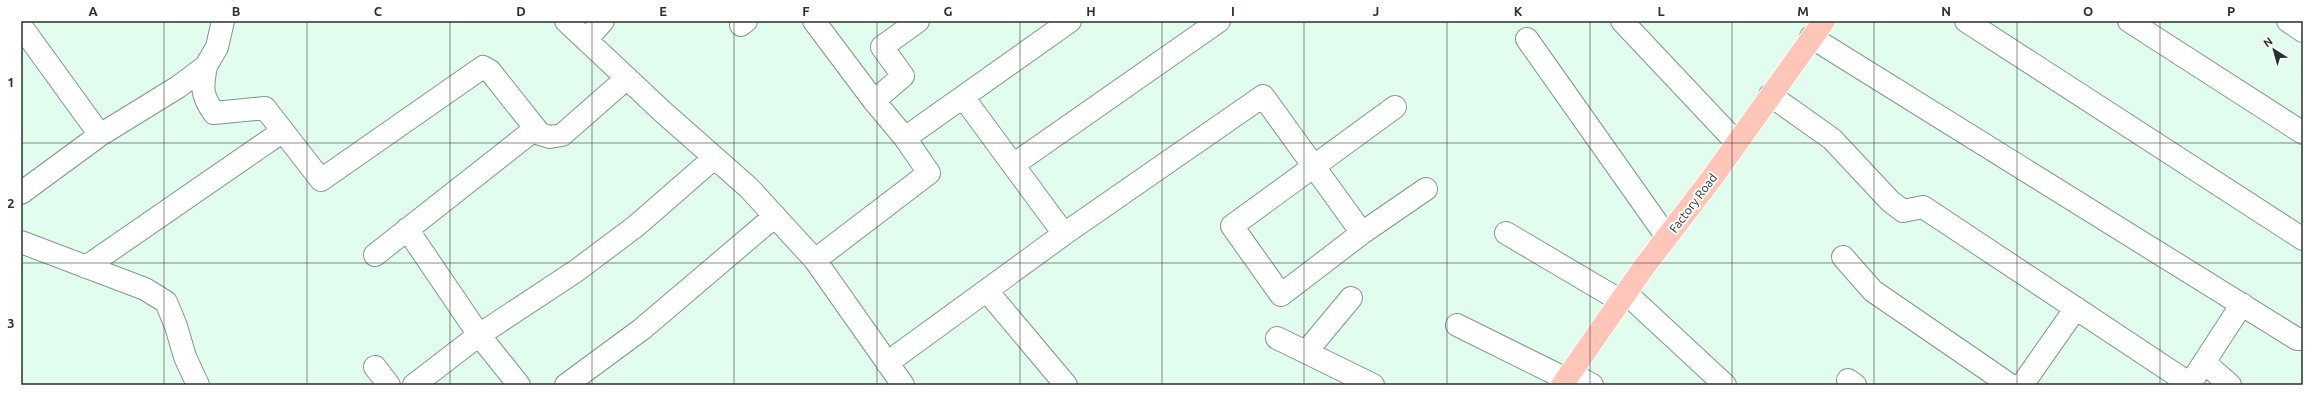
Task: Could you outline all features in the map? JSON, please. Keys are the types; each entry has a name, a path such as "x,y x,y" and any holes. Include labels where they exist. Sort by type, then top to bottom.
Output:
{"main road":[{"name":"Factory Road","path":"1566,379 1623,297 1737,143 1818,26"}],"street":[{"path":"223,21 217,47 206,66 202,89 207,103 214,113 265,108 321,180 483,67 490,71 540,134 550,137 562,135 627,78"},
{"path":"566,21 714,158 749,188 775,216 815,260 895,378 987,290 1064,234 1263,96 1362,233"},
{"path":"586,40 604,21"},
{"path":"814,21 929,173 815,260"},
{"path":"874,101 903,76 882,47 918,21"},
{"path":"904,138 1070,21"},
{"path":"1013,165 1219,21"},
{"path":"1622,21 1737,143"},
{"path":"1966,21 2303,239"},
{"path":"2129,21 2303,133"},
{"path":"2288,21 2303,30"},
{"path":"21,26 100,135"},
{"path":"1818,26 2242,304 2298,339 2303,339"},
{"path":"1527,39 1667,237"},
{"path":"21,193 100,135 178,87 206,66"},
{"path":"1770,95 1832,140 1890,201 1903,211 1923,207 2190,384 2242,304"},
{"path":"963,97 1064,234"},
{"path":"1395,107 1232,226 1281,295 1362,233 1426,189"},
{"path":"375,254 536,129"},
{"path":"86,267 283,131"},
{"path":"414,385 479,335 576,271 618,239 714,158"},
{"path":"566,385 642,329 775,216"},
{"path":"407,229 479,335 519,385"},
{"path":"1506,233 1623,297 1725,385"},
{"path":"21,242 145,289 166,302 176,326 184,357 198,385"},
{"path":"1843,257 1873,292 2010,385"},
{"path":"987,290 1066,385"},
{"path":"1306,352 1351,298"},
{"path":"2022,385 2076,308"},
{"path":"1457,325 1566,379 1592,385"},
{"path":"1277,338 1373,385"},
{"path":"2204,362 2230,385"},
{"path":"375,367 389,385"}]}
